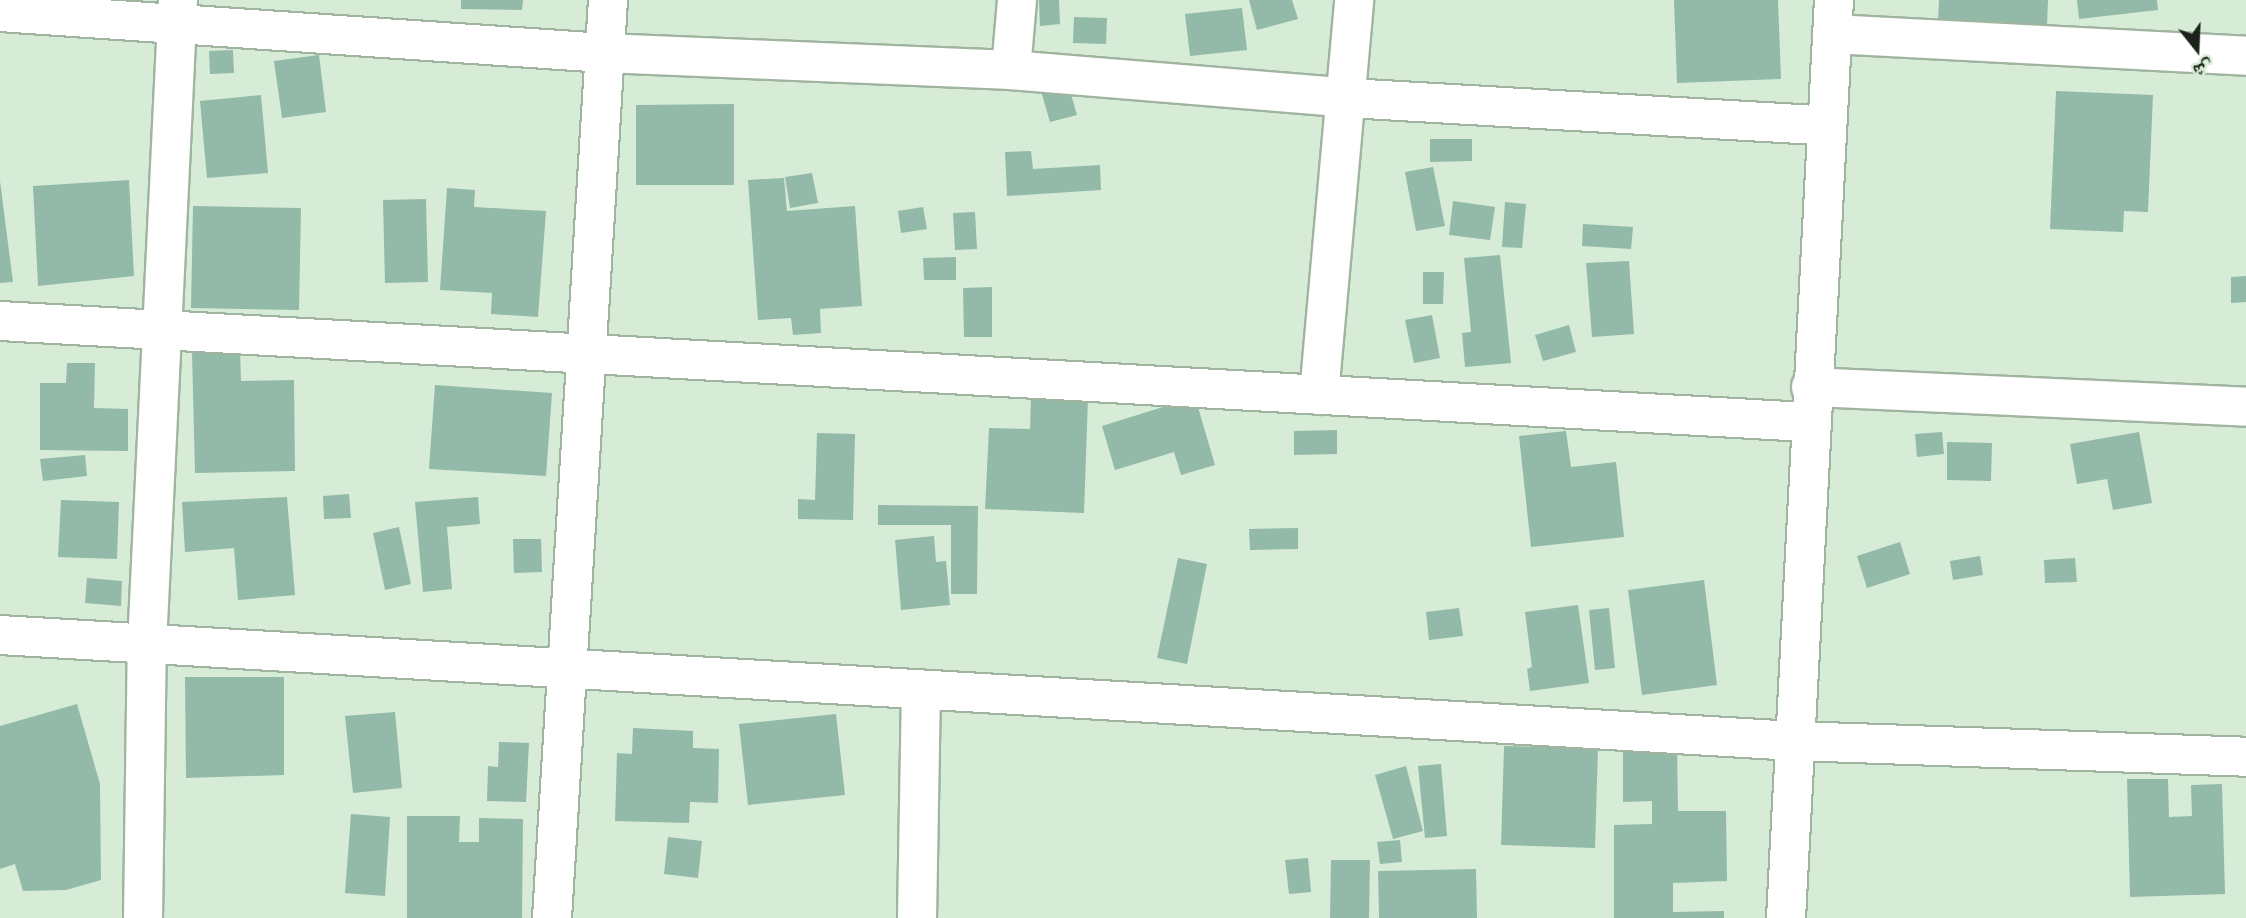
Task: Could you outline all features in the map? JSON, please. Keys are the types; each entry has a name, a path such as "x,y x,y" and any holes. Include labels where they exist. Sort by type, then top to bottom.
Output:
{"street":[{"path":"552,918 608,0"},
{"path":"1011,70 1017,0"},
{"path":"1320,395 1348,98 1354,0"},
{"path":"0,12 177,14 605,53 1011,70 1348,98 1826,127"},
{"path":"143,918 146,645 164,332 177,14"},
{"path":"1786,918 1810,405 1833,17 2246,56"},
{"path":"0,321 1320,395 1810,405 2246,407"},
{"path":"0,635 1795,741 2246,757"},
{"path":"917,918 921,690"}],"building":[{"path":"461,0 523,0 522,10 461,9"},
{"path":"1039,0 1059,0 1060,24 1040,26"},
{"path":"1249,0 1292,0 1298,19 1257,30"},
{"path":"1674,0 1778,0 1781,79 1677,83"},
{"path":"1939,0 2048,0 2047,25 2003,24 1937,43"},
{"path":"2077,0 2157,0 2158,10 2079,19"},
{"path":"1242,8 1247,50 1190,56 1185,14"},
{"path":"1074,17 1107,18 1106,44 1073,43"},
{"path":"233,50 234,73 210,74 209,51"},
{"path":"319,55 326,112 282,118 274,61"},
{"path":"1068,84 1077,115 1050,122 1041,91"},
{"path":"2056,91 2153,95 2148,212 2124,211 2123,232 2050,229"},
{"path":"261,95 268,173 207,178 200,101"},
{"path":"734,104 734,185 636,185 636,105"},
{"path":"1430,139 1472,139 1472,161 1430,162"},
{"path":"1031,151 1033,169 1100,165 1101,190 1007,196 1005,152"},
{"path":"1433,167 1445,226 1416,231 1405,172"},
{"path":"812,173 818,203 790,208 785,177"},
{"path":"784,178 787,211 855,206 862,306 820,309 821,333 793,335 791,318 758,320 748,180"},
{"path":"129,180 134,276 38,286 33,186"},
{"path":"0,181 13,282 0,283"},
{"path":"447,188 475,190 474,207 546,211 538,317 491,314 492,293 440,290"},
{"path":"426,199 428,282 385,283 383,200"},
{"path":"1453,201 1495,207 1490,240 1449,235"},
{"path":"1505,202 1526,204 1522,248 1502,247"},
{"path":"193,206 301,208 299,310 191,308"},
{"path":"923,207 927,229 901,233 898,211"},
{"path":"975,212 977,249 955,250 953,213"},
{"path":"1583,224 1633,227 1631,249 1582,246"},
{"path":"1500,255 1511,363 1465,367 1462,333 1471,332 1464,258"},
{"path":"956,257 956,280 924,280 923,258"},
{"path":"1629,261 1634,334 1592,337 1586,263"},
{"path":"1423,272 1444,272 1443,304 1423,304"},
{"path":"2246,276 2246,302 2231,303 2231,277"},
{"path":"992,287 992,337 964,337 963,288"},
{"path":"1432,315 1440,358 1414,363 1405,320"},
{"path":"1569,325 1576,352 1543,361 1535,335"},
{"path":"240,350 241,381 294,380 295,471 195,473 192,352"},
{"path":"67,363 95,363 94,408 128,409 128,451 40,450 40,383 66,383"},
{"path":"435,385 552,393 546,476 429,469"},
{"path":"1031,395 1088,397 1084,513 985,509 989,428 1030,429"},
{"path":"1195,397 1215,465 1181,475 1174,452 1115,470 1102,426"},
{"path":"1337,430 1337,454 1294,455 1294,431"},
{"path":"1566,431 1571,467 1616,462 1624,537 1531,547 1519,436"},
{"path":"1942,432 1944,454 1917,457 1915,434"},
{"path":"2139,432 2152,503 2113,510 2107,479 2077,484 2070,444"},
{"path":"817,433 855,434 853,520 798,519 798,499 815,500"},
{"path":"1947,442 1992,443 1991,481 1947,480"},
{"path":"85,455 87,476 43,481 40,459"},
{"path":"349,494 351,518 324,519 323,496"},
{"path":"287,497 295,595 238,600 234,548 185,552 182,502"},
{"path":"478,497 480,524 447,527 452,589 423,592 415,502"},
{"path":"61,500 119,502 117,559 58,557"},
{"path":"878,505 978,506 977,594 951,594 951,525 878,525"},
{"path":"399,527 411,584 385,590 373,533"},
{"path":"1298,528 1298,549 1250,550 1249,529"},
{"path":"934,536 936,562 946,561 950,605 901,610 895,540"},
{"path":"513,539 541,539 542,572 514,573"},
{"path":"1900,542 1910,574 1867,588 1857,556"},
{"path":"1980,556 1983,575 1953,580 1950,561"},
{"path":"1178,558 1207,564 1187,664 1157,658"},
{"path":"2075,558 2077,582 2045,583 2044,560"},
{"path":"87,578 122,581 121,606 85,603"},
{"path":"1704,580 1717,685 1642,695 1628,590"},
{"path":"1578,605 1589,683 1530,691 1527,669 1532,667 1525,612"},
{"path":"1459,608 1463,636 1429,640 1426,612"},
{"path":"1609,608 1615,668 1595,670 1589,610"},
{"path":"185,677 284,677 284,775 186,778"},
{"path":"77,704 100,784 101,880 66,890 23,891 15,864 0,869 0,726"},
{"path":"395,712 402,788 353,793 345,716"},
{"path":"836,714 845,795 748,805 739,724"},
{"path":"633,728 693,731 693,748 719,749 718,803 690,802 689,823 615,821 617,753 632,754"},
{"path":"499,742 529,743 526,802 487,801 488,766 498,767"},
{"path":"1623,744 1677,744 1678,811 1726,811 1727,881 1673,883 1673,912 1724,911 1724,918 1614,918 1614,825 1652,824 1652,801 1623,802"},
{"path":"1504,746 1598,748 1595,848 1501,845"},
{"path":"1441,764 1447,836 1425,838 1418,766"},
{"path":"1406,766 1423,831 1393,839 1375,775"},
{"path":"2127,779 2168,779 2169,817 2192,816 2191,785 2222,784 2225,894 2130,897"},
{"path":"351,814 390,817 385,896 345,893"},
{"path":"407,816 460,816 459,842 479,842 479,818 523,819 522,918 407,918"},
{"path":"668,837 702,841 698,878 664,874"},
{"path":"1400,840 1402,862 1380,864 1377,842"},
{"path":"1308,858 1311,892 1289,894 1285,860"},
{"path":"1331,860 1370,860 1369,918 1330,918"},
{"path":"1476,869 1477,918 1379,918 1378,871"}]}
